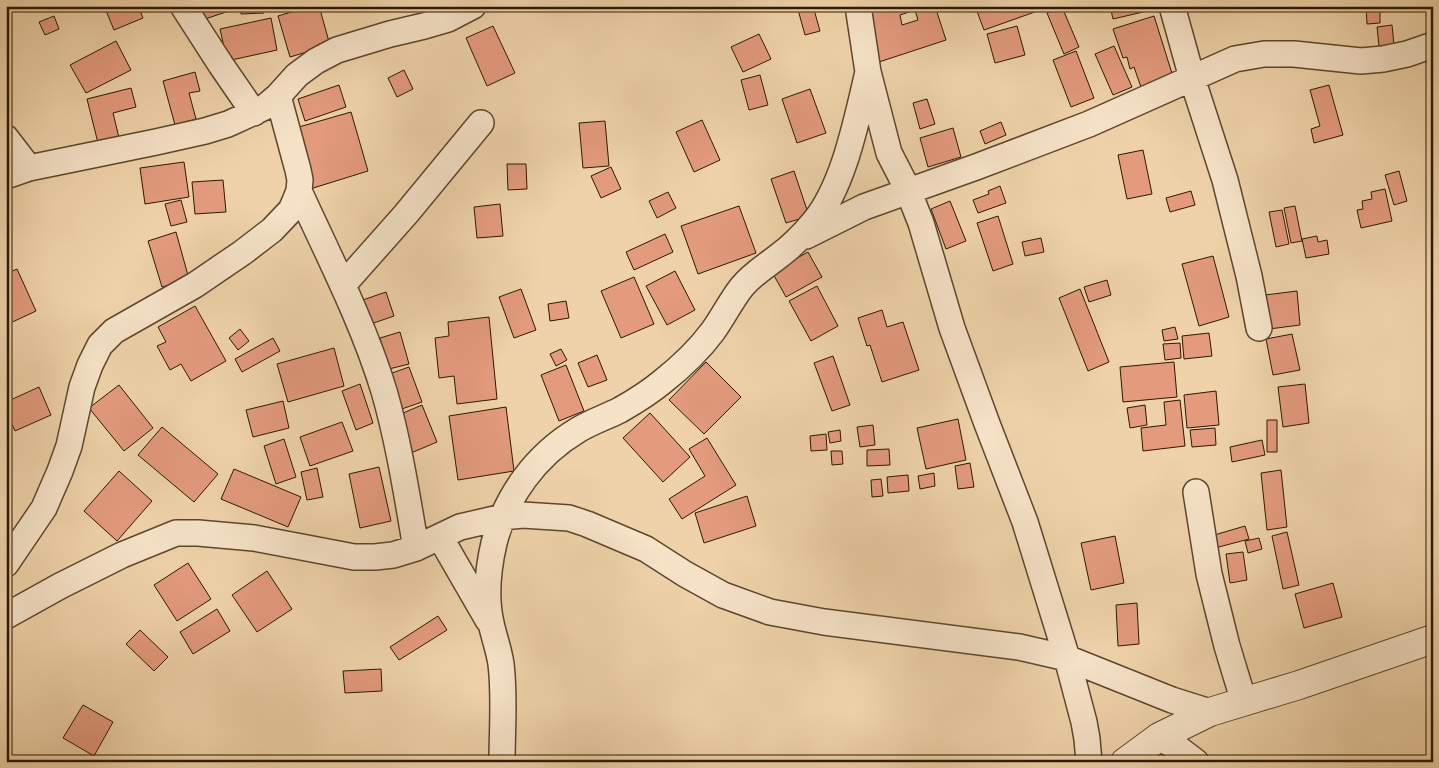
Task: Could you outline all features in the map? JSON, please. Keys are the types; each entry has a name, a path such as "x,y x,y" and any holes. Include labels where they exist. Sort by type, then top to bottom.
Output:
{"street":[{"path":"183,6 220,65 254,113"},
{"path":"6,176 29,168 205,131 228,124 265,107 297,75 316,61 338,50 424,26 448,18 473,6"},
{"path":"858,6 868,72 889,153 908,190 921,223 952,328 1026,522 1084,722 1088,762"},
{"path":"1172,6 1192,78 1225,180 1249,276 1259,328"},
{"path":"795,243 856,211 1089,124 1235,60 1264,54 1361,60 1382,59 1433,46"},
{"path":"502,762 503,695 501,666 487,602 490,568 495,542 513,494 542,458 578,430 622,409 676,371 712,332 750,278 760,268 795,243 815,222 840,174 849,148 868,72"},
{"path":"278,96 298,170 299,192 343,285 373,360 386,400 403,471 416,548"},
{"path":"343,285 406,214 481,123"},
{"path":"6,138 29,168"},
{"path":"6,564 44,508 60,471 69,446 82,387 100,345 114,332 195,285 272,230 291,210 299,192"},
{"path":"1196,492 1209,574 1227,646 1244,702"},
{"path":"6,616 122,555 176,534 198,533 254,538 354,557 393,555 416,548 460,527 503,517 523,515 569,518 646,549 723,595 770,612 824,622 1019,647 1067,658 1172,700 1210,712"},
{"path":"440,536 491,625"},
{"path":"1125,762 1160,737 1210,712 1299,685 1433,639"},
{"path":"1160,737 1196,762"}],"building":[{"path":"104,6 138,6 143,18 114,30"},
{"path":"200,6 237,6 238,8 205,19"},
{"path":"240,6 264,6 264,13 241,14"},
{"path":"311,6 319,6 330,45 290,57 278,16"},
{"path":"797,6 813,6 820,31 805,35"},
{"path":"867,6 935,6 946,40 879,62 862,8","holes":["915,10 918,20 902,25 900,15"]},
{"path":"975,6 1046,6 1046,8 984,30"},
{"path":"1110,6 1160,6 1160,8 1113,19"},
{"path":"1062,7 1079,47 1064,54 1047,13"},
{"path":"1366,7 1380,7 1380,23 1367,24"},
{"path":"54,16 59,29 45,35 39,22"},
{"path":"1154,16 1175,83 1143,93 1134,67 1130,69 1127,57 1123,58 1113,29"},
{"path":"271,18 277,50 227,61 220,29"},
{"path":"1392,25 1394,45 1379,46 1377,27"},
{"path":"493,26 515,73 487,86 466,38"},
{"path":"1017,26 1025,55 995,63 987,34"},
{"path":"759,34 771,59 743,72 731,47"},
{"path":"116,41 131,70 86,93 70,65"},
{"path":"1114,46 1132,87 1113,95 1095,54"},
{"path":"1076,51 1094,98 1071,107 1053,60"},
{"path":"404,70 413,89 397,97 388,78"},
{"path":"195,72 200,91 189,93 196,119 175,125 163,81"},
{"path":"760,75 768,105 749,110 741,80"},
{"path":"339,85 346,107 305,121 298,99"},
{"path":"1329,85 1343,135 1314,143 1311,129 1320,126 1310,90"},
{"path":"131,88 136,107 113,113 120,142 99,147 87,99"},
{"path":"810,89 826,133 797,143 782,99"},
{"path":"927,99 935,124 920,129 913,103"},
{"path":"351,112 368,171 310,189 292,129"},
{"path":"702,120 720,160 694,172 676,132"},
{"path":"605,121 609,166 583,168 579,123"},
{"path":"1001,122 1006,135 985,144 980,131"},
{"path":"953,128 961,157 928,167 920,138"},
{"path":"1143,150 1152,194 1127,199 1118,155"},
{"path":"184,162 189,197 145,204 140,168"},
{"path":"507,164 526,164 527,189 508,190"},
{"path":"611,167 621,189 601,198 591,176"},
{"path":"794,171 809,216 786,223 771,179"},
{"path":"1399,171 1407,201 1394,205 1385,175"},
{"path":"223,180 226,212 195,214 192,182"},
{"path":"1000,186 1006,203 978,213 973,200 989,194 988,191"},
{"path":"1385,189 1392,221 1361,228 1357,210 1363,209 1362,201 1372,199 1371,192"},
{"path":"1191,191 1195,205 1170,212 1166,198"},
{"path":"668,192 676,208 657,218 649,201"},
{"path":"181,200 187,222 171,226 165,204"},
{"path":"950,201 966,241 946,249 931,209"},
{"path":"500,204 503,236 477,238 474,207"},
{"path":"739,206 756,253 698,274 681,226"},
{"path":"1295,206 1302,241 1291,243 1284,208"},
{"path":"1282,210 1289,244 1276,247 1269,212"},
{"path":"998,216 1013,264 993,271 977,223"},
{"path":"176,232 189,279 162,287 148,241"},
{"path":"665,234 673,252 634,270 626,252"},
{"path":"1317,236 1318,242 1327,240 1329,254 1306,258 1302,239"},
{"path":"1041,238 1044,252 1025,256 1022,242"},
{"path":"808,252 822,277 786,297 772,272"},
{"path":"1213,256 1229,317 1199,326 1182,264"},
{"path":"17,269 36,311 6,325 6,274"},
{"path":"675,271 695,310 667,325 646,286"},
{"path":"634,277 654,324 621,338 601,291"},
{"path":"1107,280 1111,295 1089,302 1084,287"},
{"path":"817,286 838,326 811,341 789,301"},
{"path":"521,289 536,330 514,338 499,297"},
{"path":"1080,289 1109,362 1088,371 1059,298"},
{"path":"1297,291 1300,325 1269,329 1265,295"},
{"path":"386,292 394,316 365,326 357,302"},
{"path":"566,301 569,318 550,321 548,304"},
{"path":"195,306 226,361 191,381 181,364 170,370 157,346 166,342 158,327"},
{"path":"882,310 887,327 903,322 919,370 882,382 870,345 867,346 858,318"},
{"path":"489,317 497,399 457,404 454,376 439,378 435,338 449,336 448,322"},
{"path":"1175,327 1178,339 1164,341 1162,330"},
{"path":"240,329 249,341 238,350 229,338"},
{"path":"400,332 409,364 389,369 380,338"},
{"path":"1209,333 1212,356 1184,359 1182,336"},
{"path":"1292,334 1300,370 1273,375 1266,339"},
{"path":"273,338 280,351 242,372 235,359"},
{"path":"1180,343 1181,358 1165,360 1163,344"},
{"path":"334,348 344,386 288,402 277,364"},
{"path":"561,349 567,360 556,366 550,354"},
{"path":"597,355 607,380 588,387 578,363"},
{"path":"833,356 850,405 832,411 814,363"},
{"path":"706,362 741,397 704,434 669,400"},
{"path":"1174,362 1177,397 1123,402 1120,367"},
{"path":"566,365 584,411 559,421 541,375"},
{"path":"409,367 422,402 393,412 381,377"},
{"path":"360,384 373,423 356,430 342,391"},
{"path":"1305,384 1309,423 1283,427 1278,387"},
{"path":"119,385 153,428 124,451 89,408"},
{"path":"39,387 51,415 15,431 6,411 6,402"},
{"path":"1216,391 1219,425 1187,428 1184,395"},
{"path":"1180,400 1185,446 1143,451 1141,428 1166,425 1164,402"},
{"path":"283,401 289,428 253,437 246,410"},
{"path":"422,405 437,442 411,453 396,416"},
{"path":"1145,405 1147,425 1130,428 1127,408"},
{"path":"506,407 514,471 458,480 449,416"},
{"path":"650,413 690,457 663,482 623,438"},
{"path":"958,419 966,460 926,469 917,428"},
{"path":"1267,420 1277,420 1277,452 1267,452"},
{"path":"342,422 353,451 310,466 300,437"},
{"path":"873,425 875,445 860,447 857,427"},
{"path":"162,427 218,474 194,502 138,455"},
{"path":"1215,428 1216,445 1192,447 1190,430"},
{"path":"840,430 841,441 830,443 828,432"},
{"path":"826,434 827,450 811,451 810,436"},
{"path":"707,438 736,485 682,519 669,499 705,476 689,449"},
{"path":"284,439 296,477 276,484 264,446"},
{"path":"1262,440 1265,455 1232,462 1230,447"},
{"path":"889,449 890,465 867,466 867,450"},
{"path":"831,451 842,451 843,464 832,465"},
{"path":"970,463 974,487 958,489 955,466"},
{"path":"379,467 391,521 360,528 349,474"},
{"path":"317,468 323,497 307,500 301,472"},
{"path":"234,469 301,497 288,527 221,499"},
{"path":"1281,470 1287,527 1267,530 1261,473"},
{"path":"119,471 152,501 117,541 84,511"},
{"path":"934,473 935,486 920,489 918,476"},
{"path":"908,475 909,491 888,493 887,477"},
{"path":"881,479 883,496 872,497 871,480"},
{"path":"747,496 756,526 704,543 695,513"},
{"path":"1245,526 1249,539 1215,548 1211,536"},
{"path":"1287,532 1299,585 1283,589 1272,536"},
{"path":"1115,536 1124,583 1091,590 1081,543"},
{"path":"1259,538 1262,549 1248,553 1245,541"},
{"path":"1243,552 1247,580 1230,583 1226,554"},
{"path":"188,563 211,599 177,621 154,585"},
{"path":"267,571 292,609 257,632 232,595"},
{"path":"1333,583 1342,617 1304,628 1295,594"},
{"path":"1137,603 1139,644 1118,646 1116,605"},
{"path":"217,609 230,631 193,654 180,632"},
{"path":"438,616 447,630 399,660 390,647"},
{"path":"140,630 168,657 154,671 126,644"},
{"path":"381,669 382,691 345,693 343,671"},
{"path":"83,705 113,722 94,756 63,738"}]}
